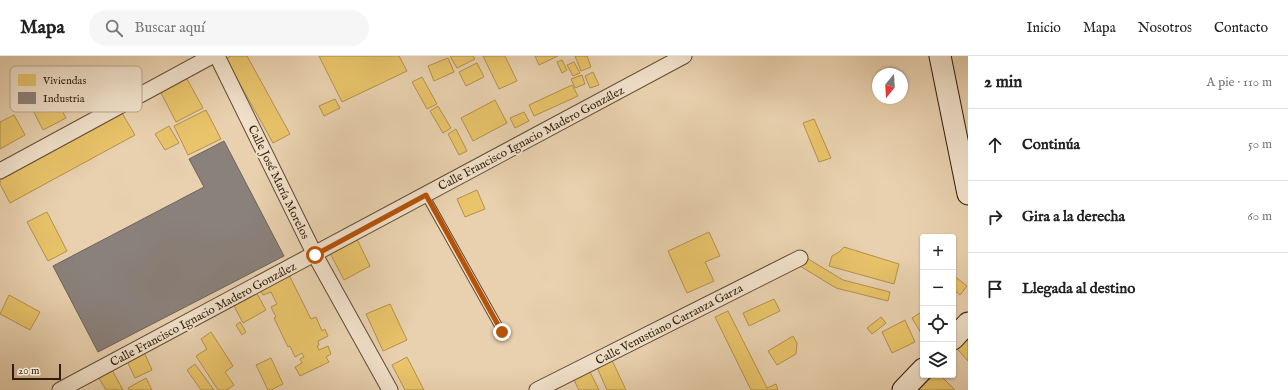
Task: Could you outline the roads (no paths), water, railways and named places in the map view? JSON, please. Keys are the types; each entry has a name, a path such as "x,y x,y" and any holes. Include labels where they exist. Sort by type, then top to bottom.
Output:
{"street":[{"path":"142,94 212,56"},
{"name":"Calle José María Morelos","path":"217,56 315,255 390,390"},
{"name":"Calle Francisco Ignacio Madero González","path":"60,390 315,255 684,56"},
{"path":"940,56 968,194"},
{"path":"0,171 109,112"},
{"name":"Calle Venustiano Carranza Garza","path":"537,390 800,258"},
{"path":"956,336 968,323"},
{"path":"903,390 920,372"}],"lane":[{"path":"426,195 502,332"}]}
